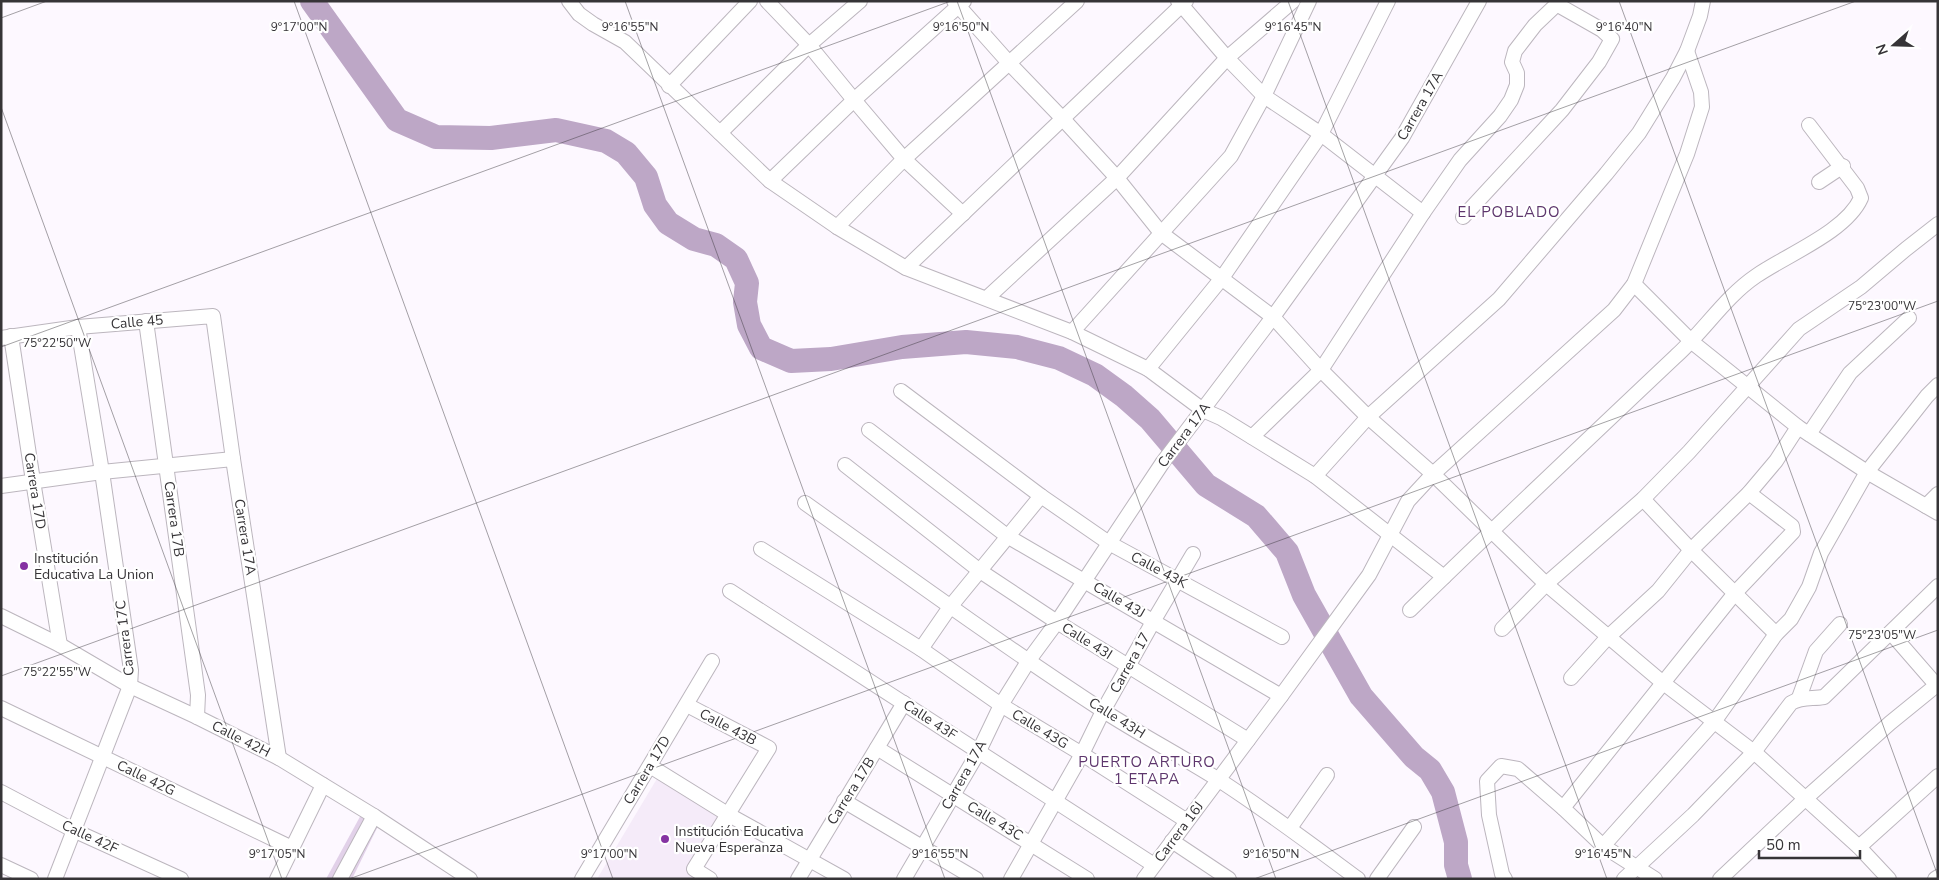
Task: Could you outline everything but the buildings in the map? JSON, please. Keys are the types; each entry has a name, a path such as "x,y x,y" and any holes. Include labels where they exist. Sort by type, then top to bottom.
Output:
{"street":[{"path":"569,1 579,14 625,42 770,181 837,228 906,268 1072,332 1148,369 1203,410 1221,418 1314,476 1390,533 1444,577"},
{"path":"669,86 750,1"},
{"path":"767,1 809,45 904,159 963,214"},
{"path":"720,133 809,45 860,1"},
{"path":"837,228 904,159 1077,1"},
{"path":"987,298 1117,178 1227,58 1294,1"},
{"path":"1072,332 1231,156 1264,96 1309,1"},
{"path":"1148,369 1222,278 1321,134 1388,1"},
{"name":"Carrera 17A","path":"904,879 979,751 1001,705 1028,660 1057,622 1162,462 1274,317 1402,138 1479,1"},
{"path":"1314,476 1368,417 1499,299 1536,258 1639,132 1673,78 1687,51 1700,16 1703,1"},
{"path":"906,268 1063,119 1182,2 1227,58 1264,96 1321,134 1423,213"},
{"path":"770,181 959,3 1010,64 1117,178 1161,233 1274,317 1321,370 1368,417 1433,474 1546,584 1607,638 1754,752 1859,847 1889,879"},
{"path":"1252,437 1321,370 1423,213 1460,160 1500,116 1511,100 1517,85 1517,73 1512,62 1515,51 1536,25 1558,5 1602,30 1612,39 1599,62 1562,110 1463,217"},
{"name":"Carrera 16J","path":"1144,879 1219,780 1368,575 1408,501 1433,474 1614,310 1634,284 1687,154 1702,107 1701,92 1687,51"},
{"path":"1410,610 1491,530 1692,342 1728,302 1755,276 1830,232 1857,208 1861,198 1857,188 1843,166 1809,125"},
{"path":"1819,182 1843,166"},
{"path":"1502,629 1546,584 1643,499 1689,452 1799,329 1861,287 1938,224"},
{"path":"1634,284 1692,342 1746,387 1804,430 1867,472 1932,510 1938,494"},
{"name":"Carrera 17A","path":"213,316 279,758"},
{"name":"Calle 45","path":"6,337 78,327 213,316"},
{"path":"1571,678 1607,638 1658,591 1691,550 1750,493 1850,373 1908,318"},
{"name":"Carrera 17B","path":"146,321 198,695 197,717"},
{"name":"Carrera 17C","path":"55,879 130,686 131,670 102,472 78,327"},
{"name":"Carrera 17D","path":"6,337 60,645"},
{"path":"1603,846 1714,722 1776,634 1790,619 1809,587 1821,553 1867,472 1927,396 1938,385"},
{"name":"Calle 43K","path":"901,391 1041,496 1109,543 1282,637"},
{"name":"Calle 43J","path":"869,430 1007,536 1283,693"},
{"path":"1,486 102,472 233,459"},
{"name":"Calle 43I","path":"845,465 980,571 1128,667 1248,740"},
{"path":"1563,808 1735,593 1793,532 1792,526 1750,493"},
{"path":"921,649 950,607 1041,496"},
{"path":"1643,499 1691,550 1776,634"},
{"name":"Calle 43H","path":"805,503 950,607 1104,711 1219,780 1290,828 1358,879"},
{"name":"Calle 43G","path":"760,549 921,649 1001,705 1187,821"},
{"name":"Carrera 17","path":"1011,879 1082,754 1154,620 1193,554"},
{"path":"1799,698 1810,700 1824,697 1938,586"},
{"name":"Calle 43F","path":"730,591 1154,865"},
{"name":"Calle 42H","path":"1,616 60,645 130,686 279,758 374,816 470,879"},
{"path":"1624,879 1693,815 1754,752 1791,703 1799,698 1816,651 1840,624"},
{"path":"1720,879 1806,798 1890,723 1937,686 1891,633"},
{"name":"Carrera 17D","path":"582,879 712,661"},
{"name":"Carrera 17B","path":"798,879 904,703"},
{"name":"Calle 43B","path":"687,705 769,748 729,815"},
{"name":"Calle 42G","path":"1,708 292,848"},
{"name":"Calle 43C","path":"877,748 1087,879"},
{"path":"650,766 729,815 844,879"},
{"path":"1505,879 1502,874 1489,816 1487,781 1501,766 1518,769 1603,846 1655,879"},
{"path":"1290,828 1327,776"},
{"path":"1859,847 1938,776"},
{"path":"277,879 323,785"},
{"name":"Calle 42F","path":"1,792 73,830 181,879"},
{"path":"844,800 976,879"},
{"path":"710,879 694,869 729,815"},
{"path":"340,879 374,816"},
{"path":"1377,879 1414,826"},
{"path":"1172,841 1229,879"},
{"path":"1,865 31,879"}],"shaded area":[{"name":"Institución Educativa Nueva Esperanza","path":"658,777 723,813 693,869 708,879 597,879"},
{"path":"362,813 379,824 352,879 326,879"}],"waterway":[{"path":"312,1 397,120 436,137 491,138 556,130 606,141 626,153 646,177 655,205 668,223 694,239 716,245 736,259 747,283 745,302 749,325 761,348 791,361 831,359 902,347 966,342 1017,347 1059,358 1095,375 1124,396 1150,419 1206,485 1256,516 1287,552 1304,595 1361,696 1414,757 1430,770 1443,792 1456,842 1456,865 1460,879"}],"place":[{"name":"Institución Educativa La Union","path":"24,566"},
{"name":"Institución Educativa Nueva Esperanza","path":"665,839"}],"district":[{"name":"EL POBLADO","path":"1509,212"},
{"name":"PUERTO ARTURO 1 ETAPA","path":"1147,770"}]}
